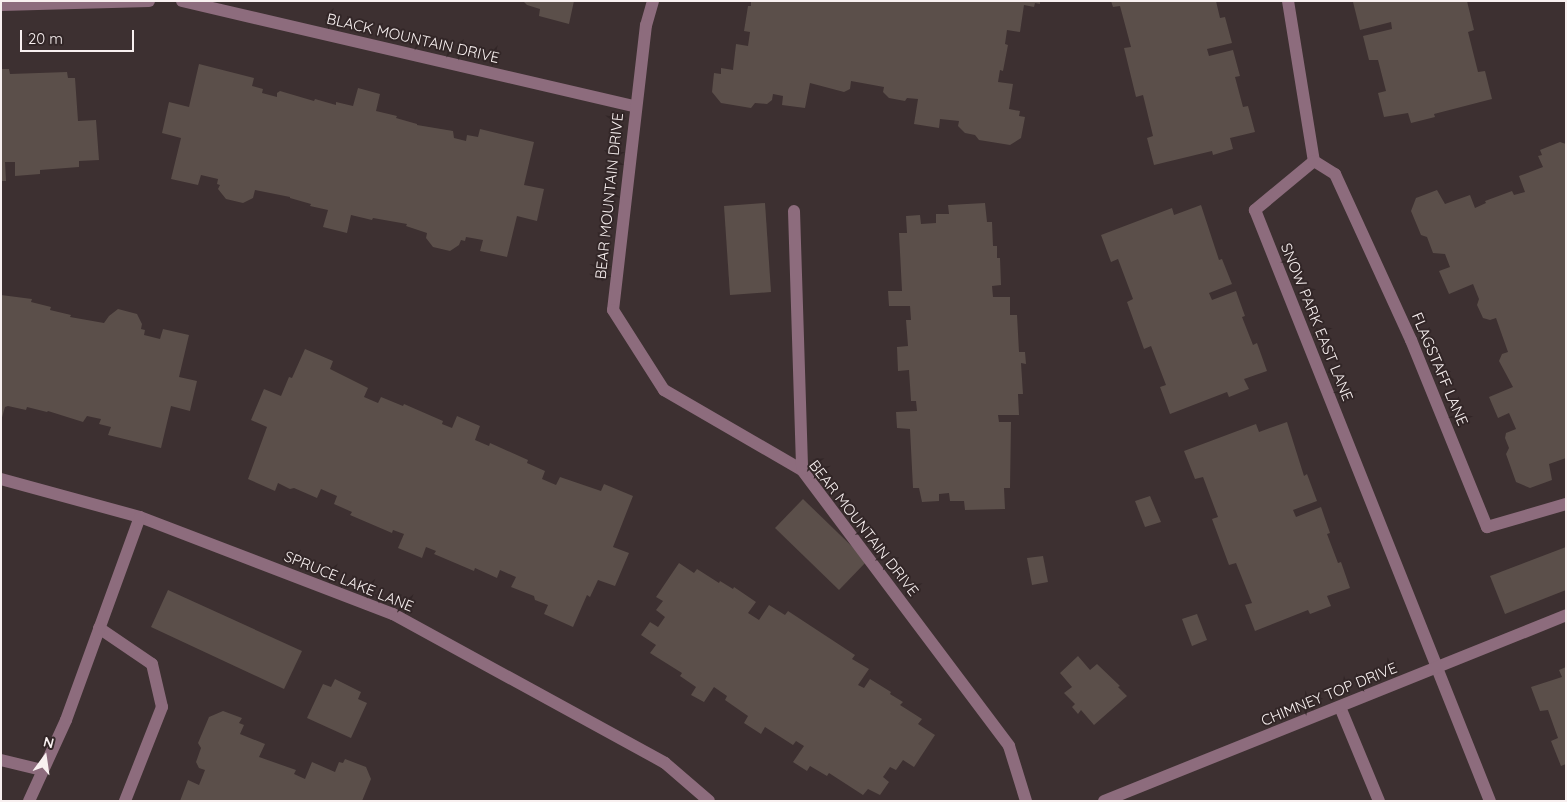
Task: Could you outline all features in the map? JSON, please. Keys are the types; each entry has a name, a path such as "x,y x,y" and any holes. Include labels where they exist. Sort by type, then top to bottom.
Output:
{"street":[{"path":"1,5 149,1"},
{"name":"BLACK MOUNTAIN DRIVE","path":"182,1 636,107"},
{"name":"BEAR MOUNTAIN DRIVE","path":"653,1 646,24 613,310 664,390 802,470 1009,746 1026,801"},
{"path":"1288,1 1314,161"},
{"name":"FLAGSTAFF LANE","path":"1314,161 1335,174 1411,340 1488,527 1566,504"},
{"name":"SNOW PARK EAST LANE","path":"1314,161 1255,210 1437,668"},
{"path":"794,211 802,470"},
{"name":"SPRUCE LAKE LANE","path":"1,478 140,517 393,614 665,763 709,801"},
{"path":"29,801 66,720 140,517"},
{"name":"CHIMNEY TOP DRIVE","path":"1104,801 1566,615"},
{"path":"99,628 152,664 162,707 125,801"},
{"path":"1437,668 1490,801"},
{"path":"1340,707 1379,801"},
{"path":"1,760 42,770"}],"building":[{"path":"523,1 574,1 569,24 539,16 540,9 527,5"},
{"path":"751,1 1040,1 1040,4 1035,3 1034,7 1024,5 1020,32 1007,30 1005,44 1008,45 1003,71 1000,70 998,82 1013,84 1009,109 1020,111 1019,116 1025,117 1021,138 1010,145 979,140 975,135 965,133 958,126 959,121 940,119 939,128 914,124 918,99 907,98 905,101 889,98 883,92 884,87 851,81 850,89 844,92 810,83 805,108 782,105 783,96 773,94 772,100 767,104 755,103 751,108 721,103 712,92 714,73 721,74 721,68 733,70 736,44 748,46 750,32 744,31 748,6 751,6"},
{"path":"1111,1 1216,1 1220,18 1225,17 1232,43 1207,49 1209,56 1233,50 1240,76 1235,77 1243,107 1248,106 1255,132 1230,138 1233,149 1213,155 1212,151 1154,165 1147,138 1153,136 1143,95 1136,97 1124,48 1131,47 1120,6 1113,7"},
{"path":"1467,1 1474,30 1468,32 1478,72 1485,71 1492,99 1434,114 1435,117 1411,123 1408,113 1384,117 1378,93 1386,91 1378,60 1369,60 1363,36 1392,29 1391,22 1360,30 1353,2"},
{"path":"199,64 254,78 252,86 263,89 262,93 277,97 277,93 280,91 314,101 315,99 336,105 336,102 353,106 358,88 380,94 376,111 397,116 396,118 417,125 453,131 454,138 466,141 467,135 478,137 480,129 534,142 524,185 544,189 537,221 517,216 507,257 480,251 483,240 466,237 465,241 461,240 459,245 450,251 433,247 426,238 427,233 406,226 407,224 373,218 372,220 351,215 347,233 323,227 328,210 310,206 311,204 290,197 255,190 253,198 243,203 226,199 218,189 220,185 217,184 218,179 201,175 198,185 171,179 181,138 162,133 169,102 189,107"},
{"path":"1,69 9,69 10,74 67,72 68,78 75,78 78,121 96,120 99,160 79,161 79,167 40,170 40,174 15,176 15,162 5,162 6,181 1,181"},
{"path":"1560,142 1566,144 1566,458 1549,464 1552,480 1530,488 1516,482 1506,454 1509,448 1505,438 1506,433 1516,429 1509,413 1498,418 1489,397 1513,387 1499,361 1502,354 1508,352 1496,318 1490,320 1483,318 1477,305 1479,299 1473,284 1449,294 1439,271 1450,267 1445,254 1433,253 1427,237 1421,235 1411,211 1416,198 1437,190 1445,204 1470,195 1475,208 1486,203 1485,201 1512,191 1514,195 1525,192 1519,176 1543,167 1538,156 1542,155 1540,150"},
{"path":"765,203 771,292 730,295 724,206"},
{"path":"985,203 987,222 992,222 993,246 997,246 997,258 1000,258 1001,285 992,286 993,297 1010,297 1010,315 1017,315 1019,352 1025,352 1026,364 1021,363 1023,394 1018,394 1019,415 998,415 999,422 1011,422 1010,488 1004,488 1005,509 965,510 964,501 950,501 949,493 939,494 939,501 922,502 919,488 913,488 910,429 897,428 896,412 917,411 916,401 911,401 909,370 898,371 897,347 908,346 906,320 911,320 910,306 889,306 888,291 902,291 899,233 907,233 906,216 920,215 921,224 936,223 936,214 949,214 948,205"},
{"path":"1201,205 1219,260 1222,259 1232,284 1209,293 1212,300 1236,291 1245,316 1242,317 1253,345 1257,343 1267,371 1244,379 1249,389 1229,397 1227,392 1170,414 1160,387 1166,385 1151,346 1144,349 1127,302 1133,299 1118,259 1111,262 1101,235 1172,208 1174,215"},
{"path":"1,295 32,299 31,302 51,307 50,310 71,315 70,317 104,323 118,309 137,314 142,324 141,329 145,330 144,335 160,339 163,329 189,335 179,377 197,381 190,411 171,406 161,448 108,435 111,427 99,424 101,419 87,416 83,422 48,411 27,407 26,410 8,406 5,407 1,421"},
{"path":"305,349 333,361 330,369 368,388 364,397 378,403 381,397 403,406 404,404 443,421 442,424 452,428 457,416 480,426 475,440 489,446 490,443 528,460 527,463 545,471 542,479 556,485 560,477 601,491 604,484 633,496 613,547 629,553 615,586 598,580 590,597 587,595 573,627 544,614 548,605 535,600 534,596 511,587 516,577 500,570 497,578 475,568 474,571 434,554 436,551 426,547 422,558 398,548 404,534 393,530 392,533 350,515 352,512 334,504 337,496 321,489 317,498 278,483 275,491 248,479 267,427 251,420 264,389 281,396 289,377 292,378"},
{"path":"1287,422 1304,476 1307,474 1317,501 1293,510 1296,517 1321,507 1330,533 1327,534 1338,563 1341,562 1350,588 1327,596 1331,606 1310,614 1308,610 1255,631 1245,605 1252,603 1236,563 1229,565 1212,519 1218,517 1203,477 1195,479 1184,451 1256,424 1259,432"},
{"path":"1150,496 1161,522 1145,527 1135,501"},
{"path":"803,499 867,561 839,590 775,528"},
{"path":"1566,547 1566,590 1505,614 1490,576"},
{"path":"1043,556 1048,582 1032,585 1027,558"},
{"path":"679,563 694,573 697,569 719,583 720,581 733,589 734,587 756,602 748,613 759,620 769,605 785,615 788,611 855,655 852,659 869,669 858,685 864,688 870,679 891,692 890,694 903,702 900,705 922,719 918,724 935,735 914,767 903,760 896,770 890,767 883,777 889,782 880,795 868,789 863,795 829,773 827,776 810,766 807,771 793,762 804,746 796,741 793,745 765,727 761,734 744,723 748,716 725,700 727,696 714,687 704,702 691,695 696,687 680,676 682,673 650,653 656,645 641,635 650,622 658,627 665,617 656,610 663,601 656,597"},
{"path":"168,590 302,651 284,689 151,627"},
{"path":"1197,614 1207,640 1192,646 1182,619"},
{"path":"1078,656 1090,670 1097,664 1120,686 1118,687 1127,696 1094,725 1081,710 1078,714 1072,707 1075,704 1064,693 1072,687 1060,673"},
{"path":"1566,667 1566,764 1561,766 1551,741 1558,738 1548,710 1540,711 1531,687 1562,677 1559,670"},
{"path":"335,679 361,692 358,699 367,703 351,738 307,718 323,684 331,687"},
{"path":"223,711 242,718 239,723 244,725 240,734 265,744 259,757 296,770 294,774 305,779 312,762 335,772 339,762 343,763 345,759 366,767 371,779 362,801 180,801 188,780 199,785 205,770 199,768 196,762 201,748 198,743 209,717"}]}
